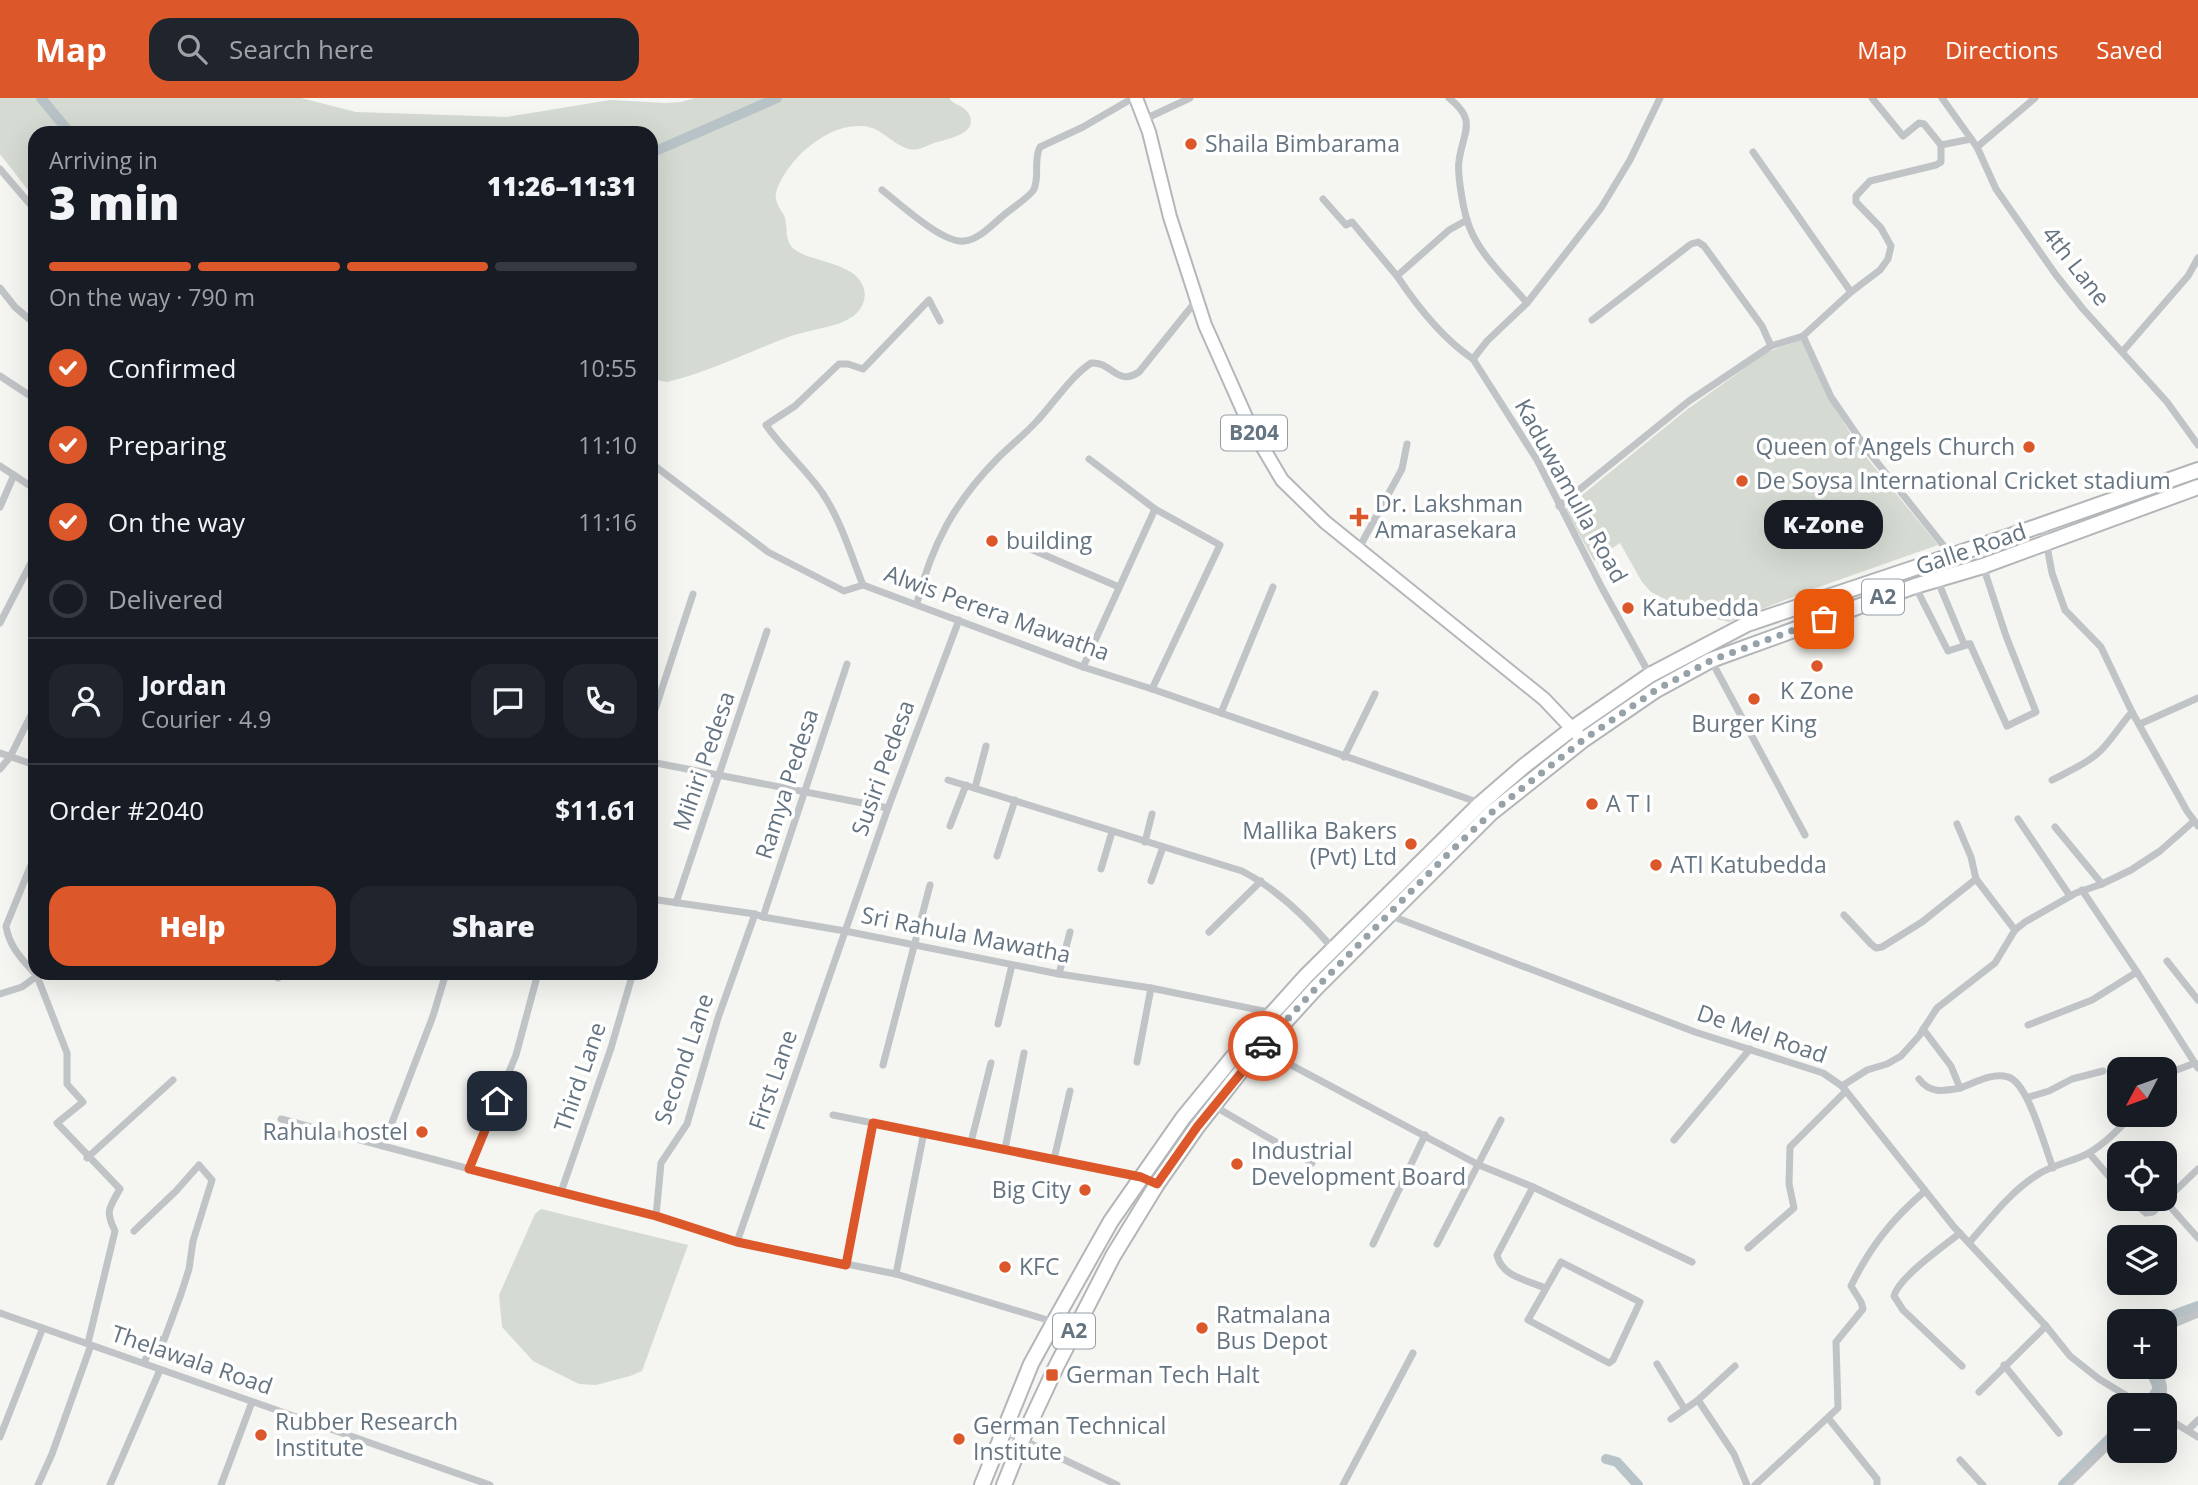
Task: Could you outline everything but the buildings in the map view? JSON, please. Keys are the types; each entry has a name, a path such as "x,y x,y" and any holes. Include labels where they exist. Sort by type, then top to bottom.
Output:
{"highway":[{"name":"Galle Road","path":"1141,1177 1183,1118 1233,1057 1378,904 1480,804 1573,728 1650,675 1747,624 2198,470"},
{"name":"Galle Road","path":"1583,740 1656,690 1712,660 1925,582 1983,566 2198,488"},
{"path":"1920,567 1925,582"},
{"name":"A2","path":"1004,1485 1056,1367 1113,1256 1157,1184 1214,1106 1315,989 1448,854 1491,813 1583,740"},
{"name":"A2","path":"982,1485 1031,1364 1111,1221 1141,1177"}],"main road":[{"name":"B204","path":"1134,98 1145,120 1170,217 1196,301 1249,424 1282,480 1325,522 1514,673 1573,728"},
{"path":"1573,728 1583,740"}],"street":[{"path":"882,190 946,236 963,242 987,230 1034,190 1038,169 1036,156 1040,147 1083,127 1134,98"},
{"path":"1145,120 1190,98"},
{"path":"1449,98 1460,107 1467,119 1466,135 1458,162 1467,220 1480,247 1527,303"},
{"path":"1473,359 1487,341 1527,303 1601,208 1630,160 1659,98"},
{"path":"1559,506 1689,401 1771,346 1803,337 1851,292 1880,270 1888,259 1891,246 1881,228 1856,202 1856,196 1870,181 1936,165 1943,157 1941,145 1924,124 1919,123 1903,136 1872,98"},
{"name":"4th Lane","path":"1942,98 1977,148 1996,189 2026,235 2083,309 2167,402 2198,445"},
{"path":"1977,148 2035,98"},
{"path":"1941,145 1971,139"},
{"path":"1753,152 1851,292"},
{"path":"0,169 28,202"},
{"name":"Kaduwamulla Road","path":"1323,199 1346,225 1352,222 1414,301 1460,351 1473,359 1537,460 1650,675"},
{"path":"1397,276 1449,230 1467,220"},
{"path":"1592,320 1691,244 1698,242 1704,246 1762,326 1771,346"},
{"path":"2123,351 2188,276 2198,258"},
{"path":"0,288 28,318"},
{"name":"Alwis Perera Mawatha","path":"940,321 929,300 863,369 839,364 795,406 766,425 821,492 835,515 863,585 1083,667 1480,804"},
{"path":"917,603 940,535 959,503 988,469 1035,424 1091,363 1102,364 1122,376 1129,377 1139,372 1196,301"},
{"path":"1803,337 1831,397 1868,451 1952,556"},
{"path":"0,376 28,394"},
{"path":"1359,548 1402,469 1407,444"},
{"path":"1089,458 1155,509 1220,545 1152,689"},
{"path":"0,466 28,484"},
{"path":"658,468 768,552 844,591 863,585"},
{"path":"0,507 14,475"},
{"path":"1083,667 1155,509"},
{"path":"1748,1248 1794,1208 1789,1184 1790,1147 1844,1089 1867,1070 1901,1056 1937,1008 1988,971 2015,930 2070,896 2131,870 2196,823 2132,712 2101,647 2065,610 2052,573 2043,524"},
{"path":"1021,545 1119,587"},
{"path":"1970,644 2007,726 2036,712 2006,636 1983,566"},
{"path":"0,623 28,569"},
{"path":"1925,582 1964,644 1970,644"},
{"path":"1925,582 1948,651 1970,644"},
{"path":"1221,713 1273,587"},
{"path":"658,701 693,594"},
{"name":"Susiri Pedesa","path":"845,931 959,620"},
{"name":"Mihiri Pedesa","path":"676,903 767,631"},
{"path":"1712,660 1805,835"},
{"name":"Ramya Pedesa","path":"763,917 847,664"},
{"path":"1344,757 1374,694"},
{"path":"2140,724 2198,698"},
{"path":"2052,780 2103,749 2132,712"},
{"path":"0,769 10,757 28,721"},
{"path":"975,788 986,746"},
{"path":"0,753 28,763"},
{"path":"658,763 888,808"},
{"path":"948,780 1242,871 1261,881 1310,921 1333,949"},
{"path":"950,826 966,785"},
{"path":"997,856 1015,800"},
{"path":"1145,842 1152,814"},
{"path":"2018,819 2070,896"},
{"path":"1957,824 1971,857 1976,879 2015,930"},
{"path":"2055,827 2102,884"},
{"path":"1101,869 1112,832"},
{"path":"1152,881 1163,847"},
{"path":"28,872 6,926 7,937 28,965"},
{"path":"1844,915 1871,944 1876,948 1882,947 1922,922 1976,879"},
{"path":"1209,932 1261,881"},
{"path":"883,1065 930,885"},
{"path":"2082,890 2196,1064 2177,1070"},
{"name":"Sri Rahula Mawatha","path":"658,901 755,914 1273,1013"},
{"name":"De Mel Road","path":"1378,904 1389,915 1695,1032 1823,1073 1844,1089 1960,1233 2046,1326 2070,1356 2122,1393"},
{"name":"Second Lane","path":"656,1216 661,1163 687,1124 718,1018 755,914"},
{"name":"First Lane","path":"737,1242 845,931"},
{"path":"1059,974 1070,932"},
{"path":"2167,961 2198,1000"},
{"path":"998,1024 1012,965"},
{"path":"2028,1025 2092,1000 2137,971"},
{"path":"0,994 22,987 32,980"},
{"path":"37,1485 52,1454 89,1344 115,1231 108,1217 109,1209 120,1189 87,1158 57,1123 83,1102 67,1084 67,1053 39,980"},
{"path":"383,1146 433,1016 444,980"},
{"path":"469,1169 516,1055 536,980"},
{"name":"Third Lane","path":"561,1192 611,1048 631,980"},
{"path":"1137,1062 1151,988"},
{"path":"1923,1029 1951,1066 1960,1088"},
{"path":"1261,1049 1479,1165 1692,1262"},
{"path":"1674,1140 1750,1049"},
{"path":"1005,1149 1024,1053"},
{"path":"971,1142 991,1063"},
{"path":"2029,1097 2049,1091 2072,1079 2103,1070"},
{"path":"1919,1080 1925,1087 1938,1091 1960,1088 1990,1078 2010,1077 2029,1097 2037,1128 2053,1168"},
{"path":"87,1158 173,1080"},
{"path":"1054,1159 1070,1091"},
{"path":"1214,1106 1312,1163"},
{"path":"833,1115 1141,1177 1157,1184"},
{"path":"281,1119 656,1216 737,1242 896,1274 1054,1322"},
{"path":"1437,1244 1501,1119"},
{"path":"846,1265 873,1123"},
{"path":"1969,1243 1993,1214 2025,1183 2041,1172 2089,1153 2119,1127"},
{"path":"896,1274 924,1132"},
{"path":"1373,1244 1425,1135"},
{"path":"2089,1153 2107,1174"},
{"path":"134,1231 200,1165 212,1180 193,1241 189,1269 163,1340 154,1339 144,1363"},
{"path":"2177,1190 2198,1168"},
{"path":"1532,1187 1497,1255 1504,1271 1545,1288"},
{"path":"1755,1485 1838,1408 1836,1342 1862,1312 1861,1302 1851,1286 1884,1231 1899,1213 1925,1191"},
{"path":"2175,1211 2194,1229 2198,1238"},
{"path":"1960,1233 1896,1289 1894,1296 1903,1310 1962,1366"},
{"path":"1561,1262 1639,1300 1639,1305 1609,1363 1528,1320 1545,1288 1561,1262"},
{"name":"Thelawala Road","path":"0,1313 42,1330 144,1363 490,1485"},
{"path":"2177,1323 2198,1314"},
{"path":"1979,1392 2046,1326"},
{"path":"0,1437 42,1330"},
{"path":"1343,1485 1413,1353"},
{"path":"1657,1364 1684,1408"},
{"path":"2004,1365 2059,1433"},
{"path":"1671,1419 1698,1400 1735,1366"},
{"path":"110,1485 160,1370"},
{"path":"1698,1400 1734,1454 1747,1485"},
{"path":"221,1485 252,1402"},
{"path":"1829,1419 1877,1479 1877,1485"},
{"path":"2188,1430 2198,1420"},
{"path":"2177,1424 2198,1437"},
{"path":"1003,1430 1117,1485"},
{"path":"2068,1485 2107,1448"},
{"path":"1960,1460 1983,1485"}],"shaded area":[{"path":"0,98 301,98 356,112 507,117 610,100 666,103 695,98 949,98 967,111 971,121 969,127 960,135 918,149 903,147 875,129 862,126 831,132 805,150 786,173 776,193 777,202 785,218 788,241 797,251 845,269 860,280 865,297 861,308 852,317 838,324 791,336 714,367 667,382 658,380 658,126 28,126 28,190 0,154"},
{"name":"De Soysa International Cricket stadium","path":"1801,340 1828,397 1862,452 1938,545 1729,622 1691,612 1651,592 1642,582 1620,543 1594,561 1565,509 1685,411 1767,352"},
{"path":"541,1209 688,1245 642,1371 596,1385 579,1384 533,1361 502,1327 499,1295 535,1214"}],"waterway":[{"path":"41,98 64,126"},
{"path":"658,150 777,98"},
{"path":"2177,1314 2198,1306"},
{"path":"2154,1379 2158,1388 2155,1393"},
{"path":"2063,1485 2107,1441"},
{"path":"1606,1459 1617,1462 1638,1485"}],"way so far":[{"path":"1263,1046 1315,989 1448,854 1491,813 1583,740 1656,690 1712,660 1824,619"}],"place":[{"name":"Shaila Bimbarama","path":"1191,144"},
{"name":"Queen of Angels Church","path":"2029,447"},
{"name":"De Soysa International Cricket stadium","path":"1742,481"},
{"name":"Dr. Lakshman Amarasekara","path":"1359,517"},
{"name":"building","path":"992,541"},
{"name":"Katubedda","path":"1628,608"},
{"name":"K-Zone","path":"1824,619"},
{"name":"K Zone","path":"1817,666"},
{"name":"Burger King","path":"1754,699"},
{"name":"A T I","path":"1592,804"},
{"name":"Mallika Bakers (Pvt) Ltd","path":"1411,844"},
{"name":"ATI Katubedda","path":"1656,865"},
{"name":"Rahula hostel","path":"422,1132"},
{"name":"Industrial Development Board","path":"1237,1164"},
{"name":"Big City","path":"1085,1190"},
{"name":"KFC","path":"1005,1267"},
{"name":"Ratmalana Bus Depot","path":"1202,1328"},
{"name":"German Tech Halt","path":"1052,1375"},
{"name":"Rubber Research Institute","path":"261,1435"},
{"name":"German Technical Institute","path":"959,1439"}],"route":[{"path":"497,1101 469,1169 656,1216 737,1242 846,1265 873,1123 1141,1177 1157,1184 1197,1127 1263,1046"}]}
